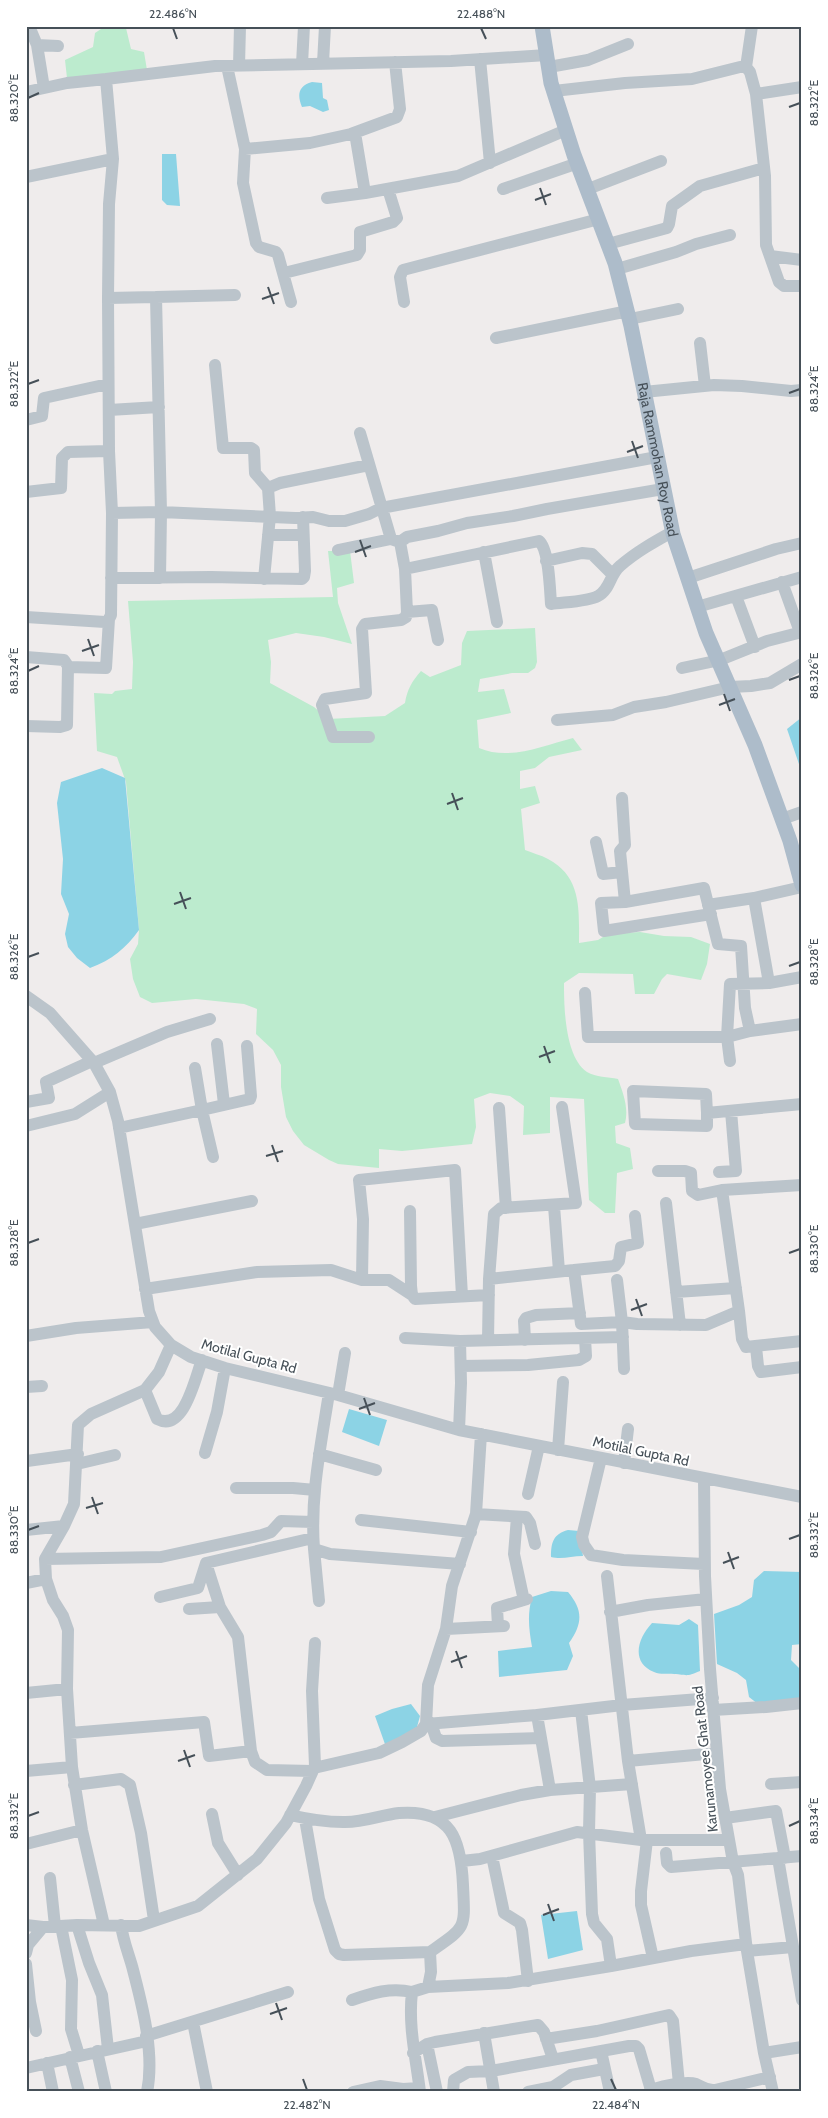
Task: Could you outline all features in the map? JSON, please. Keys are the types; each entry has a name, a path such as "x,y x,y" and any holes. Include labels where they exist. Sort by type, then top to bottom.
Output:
{"main road":[{"name":"Raja Rammohan Roy Road","path":"542,26 554,91 566,130 617,269 629,315 672,532 706,632 720,660 755,745 790,841 802,886"}],"street":[{"path":"29,26 37,45 44,88"},
{"path":"240,26 233,66 244,149 244,183 256,243 259,247 276,252 284,273 291,302"},
{"path":"302,64 304,26"},
{"path":"323,63 325,26"},
{"path":"752,26 746,67 750,72 756,94 764,168 766,245 781,284 802,286"},
{"path":"26,92 106,79 215,66 480,59 588,60 628,44"},
{"path":"37,45 58,46"},
{"path":"480,59 490,162"},
{"path":"244,149 310,143 355,133 397,117 400,114 395,62"},
{"path":"554,91 626,83 692,79 746,67"},
{"path":"68,667 106,668 112,578 108,298 109,204 113,158 106,79"},
{"path":"756,94 802,87"},
{"path":"327,198 366,193 458,176 566,130"},
{"path":"355,133 366,193"},
{"path":"26,177 113,158"},
{"path":"588,189 661,161"},
{"path":"503,189 578,163"},
{"path":"608,244 667,228 672,206 700,186 764,168"},
{"path":"284,273 357,255 360,250 358,235 360,232 393,222 397,218 388,188"},
{"path":"404,302 400,277 403,270 599,219"},
{"path":"617,269 730,235"},
{"path":"770,256 802,260"},
{"path":"108,298 235,295"},
{"path":"156,297 161,512 160,578"},
{"path":"496,338 629,315 678,309"},
{"path":"700,343 705,386"},
{"path":"215,365 223,448 251,448 254,450 256,473 268,488 270,516 264,579"},
{"path":"26,420 42,416 44,398 108,384"},
{"path":"644,392 705,386 742,386 791,391 802,390"},
{"path":"109,410 159,407"},
{"path":"360,433 381,508 396,540 405,569 407,612 406,617 401,620 371,622 365,624 362,629 366,693 337,696 323,702 334,736 369,737"},
{"path":"26,492 61,488 62,458 68,452 109,451"},
{"path":"112,513 161,512 313,517 330,521 345,521 381,508 656,457"},
{"path":"268,488 280,483 369,465"},
{"path":"338,550 396,540 467,523 663,489"},
{"path":"112,578 210,577 302,579 304,577 303,518"},
{"path":"405,569 539,542 543,546 546,561 551,604 598,596 609,585 619,566 636,553 672,532"},
{"path":"268,535 303,535"},
{"path":"688,578 776,549 802,543"},
{"path":"484,552 497,622"},
{"path":"546,561 582,553 592,554 613,575"},
{"path":"697,607 802,577"},
{"path":"682,668 720,660 767,641 801,632 782,582"},
{"path":"736,596 755,647"},
{"path":"407,612 432,610 438,640"},
{"path":"26,617 105,622 109,619"},
{"path":"26,656 64,660 68,667 67,725 60,727 26,726"},
{"path":"557,720 613,715 634,707 666,702 730,686 751,686 770,683 802,664"},
{"path":"622,798 625,845 620,851 624,902"},
{"path":"782,819 802,812"},
{"path":"596,842 603,874 622,872"},
{"path":"750,1032 745,1008 741,946 718,944 710,909 704,888 624,902 601,904 604,931 710,909 802,886"},
{"path":"754,898 769,983"},
{"path":"730,1061 727,1037 730,984 769,983 802,977"},
{"path":"585,993 588,1037 727,1037 802,1024"},
{"name":"Motilal Gupta Rd","path":"26,996 50,1013 93,1062 110,1092 119,1128 145,1289 155,1327 171,1345 191,1357 225,1368 334,1394 460,1430 802,1497"},
{"path":"26,1102 50,1098 46,1082 167,1032 210,1019"},
{"path":"217,1044 224,1104"},
{"path":"119,1128 245,1101 251,1097 247,1046"},
{"path":"195,1068 212,1157"},
{"path":"633,1091 706,1094 707,1113 707,1126 635,1124 633,1091"},
{"path":"26,1126 75,1114 110,1092"},
{"path":"707,1113 802,1104"},
{"path":"488,1340 489,1279 494,1214 498,1209 576,1203 562,1106"},
{"path":"499,1108 506,1208"},
{"path":"719,1172 736,1171 731,1111"},
{"path":"362,1280 362,1219 359,1180 455,1170 462,1296"},
{"path":"658,1171 685,1171 691,1173 694,1193 698,1195 722,1190 802,1185"},
{"path":"722,1190 740,1311 743,1345 756,1347 802,1341"},
{"path":"135,1224 252,1201"},
{"path":"666,1203 680,1325"},
{"path":"554,1206 559,1271"},
{"path":"410,1211 412,1295"},
{"path":"489,1279 615,1266 621,1247 638,1243 635,1216"},
{"path":"145,1289 257,1272 331,1270 362,1280 389,1280 415,1299 489,1295"},
{"path":"574,1270 582,1324 622,1322 706,1325 740,1311"},
{"path":"617,1280 622,1322 624,1369"},
{"path":"676,1292 736,1288"},
{"path":"525,1340 524,1321 526,1318 536,1315 580,1312"},
{"path":"26,1336 76,1328 153,1322"},
{"path":"405,1338 460,1342 623,1337"},
{"path":"461,1366 528,1365 579,1360 586,1356 585,1338"},
{"path":"460,1342 460,1430"},
{"path":"104,1925 82,1830 74,1785 67,1689 68,1630 63,1616 53,1600 46,1579 45,1559 74,1504 78,1425 84,1418 145,1390 160,1372 171,1345"},
{"path":"756,1347 758,1366 762,1372 802,1367"},
{"path":"319,1601 313,1543 314,1490 319,1454 345,1353"},
{"path":"145,1390 153,1413 157,1418 170,1422 176,1419 185,1406 202,1360"},
{"path":"205,1453 216,1418 225,1368"},
{"path":"558,1450 563,1382"},
{"path":"26,1387 42,1386"},
{"path":"624,1463 628,1429"},
{"path":"481,1434 476,1514 452,1586 446,1629 428,1685 429,1723 436,1738 442,1741 541,1738"},
{"path":"528,1494 539,1446"},
{"path":"319,1454 376,1470"},
{"path":"27,1461 115,1455"},
{"path":"601,1458 582,1537 584,1545 591,1555 623,1560 704,1564"},
{"name":"Karunamoyee Ghat Road","path":"704,1479 704,1564 717,1753 725,1818 733,1862 738,1875 746,1948 764,2053 773,2092"},
{"path":"236,1488 314,1490"},
{"path":"476,1514 529,1519 535,1544"},
{"path":"446,1629 501,1626 497,1608 525,1598 514,1554 517,1517"},
{"path":"45,1559 161,1557 262,1535 271,1532 282,1520 313,1522"},
{"path":"361,1520 471,1532"},
{"path":"26,1530 64,1526"},
{"path":"206,1563 313,1543 330,1554 460,1564"},
{"path":"160,1597 198,1588 206,1563"},
{"path":"206,1563 220,1607 238,1637 252,1751 255,1762 267,1770 313,1770 378,1753 402,1742 429,1723 538,1715 622,1705 713,1704 766,1707 802,1703"},
{"path":"607,1576 628,1761 644,1840 641,1905 653,1958"},
{"path":"26,1582 46,1579"},
{"path":"610,1612 648,1605 706,1599"},
{"path":"189,1609 220,1607"},
{"path":"26,1925 139,1926 198,1906 257,1859 290,1815 313,1770 312,1691 314,1643"},
{"path":"26,1693 67,1689"},
{"path":"581,1710 590,1788 588,1832 592,1914 594,1923 607,1939 611,1966"},
{"path":"538,1715 550,1790"},
{"path":"70,1733 204,1722 209,1756 252,1751"},
{"path":"628,1761 717,1753"},
{"path":"26,1771 72,1767"},
{"path":"74,1785 121,1779 130,1785 141,1833 154,1920"},
{"path":"770,1784 802,1782"},
{"path":"290,1815 305,1819 344,1822 400,1813 435,1817 521,1795 550,1790 632,1784"},
{"path":"725,1818 776,1812 793,1947 802,2000"},
{"path":"212,1814 218,1844 238,1874"},
{"path":"305,1819 319,1899 335,1950 338,1954 344,1955 430,1952 458,1932 465,1920 462,1861 451,1828 435,1817"},
{"path":"26,1844 82,1830"},
{"path":"462,1861 492,1856 577,1832 644,1840 729,1840"},
{"path":"666,1853 667,1863 671,1867 802,1856"},
{"path":"492,1856 504,1913 520,1923 528,1981"},
{"path":"50,1878 53,1926 72,1980 71,2029 79,2092"},
{"path":"77,1925 102,1995 102,2050 106,2092"},
{"path":"121,1925 124,1943 132,1964 147,2039 149,2081 147,2092"},
{"path":"26,1953 28,1945 53,1926"},
{"path":"352,2000 377,1992 399,1989 412,1992 428,1987 528,1981 691,1951 793,1947"},
{"path":"428,1987 431,1972 430,1952"},
{"path":"26,1964 28,1998 36,2031"},
{"path":"26,2068 147,2039 193,2022 288,1992"},
{"path":"353,2092 380,2086 420,2090 413,2053 410,2013 412,1992"},
{"path":"546,2039 597,2031 669,2015 673,2021 679,2084"},
{"path":"193,2022 207,2092"},
{"path":"413,2053 427,2044 538,2025 541,2027 546,2039 552,2059"},
{"path":"484,2033 494,2092"},
{"path":"427,2044 436,2092"},
{"path":"453,2092 454,2080 468,2072 491,2071 636,2046 643,2057 650,2091 679,2084 696,2084 709,2091 770,2076"},
{"path":"764,2053 802,2047"},
{"path":"601,2051 610,2092"},
{"path":"48,2063 53,2092"},
{"path":"528,2092 553,2087 571,2075 604,2069"}],"green space":[{"path":"126,28 131,49 144,52 147,70 67,78 65,60 93,47 95,33 101,29"},
{"path":"328,551 350,551 354,583 337,588 338,603 352,644 296,633 268,640 271,662 270,683 314,707 328,719 385,716 405,703 410,686 421,671 430,677 461,665 462,643 467,631 535,628 537,662 535,668 528,673 512,673 480,679 478,692 504,689 511,713 477,720 479,748 490,752 514,753 573,738 582,750 549,757 535,768 520,771 520,789 535,786 540,803 521,809 525,850 542,856 559,866 573,885 578,907 579,943 598,940 608,934 640,932 664,936 691,937 710,944 707,964 701,980 667,974 654,994 635,994 633,974 579,973 564,983 565,1018 574,1055 587,1072 618,1079 625,1101 625,1123 615,1126 616,1143 630,1148 633,1169 617,1173 615,1213 605,1213 589,1200 584,1099 550,1097 550,1133 523,1135 524,1106 510,1096 490,1093 474,1099 476,1127 472,1144 402,1151 379,1149 379,1168 338,1164 304,1145 293,1131 286,1117 281,1087 281,1065 273,1050 256,1034 257,1009 244,1004 196,999 152,1003 140,997 133,979 130,959 138,944 139,930 126,782 117,757 97,751 94,693 112,694 115,691 132,689 133,662 128,601 333,597"}],"water":[{"path":"312,82 322,83 323,98 327,100 329,110 323,112 310,106 302,107 299,99 301,89"},
{"path":"162,154 176,154 180,206 167,205 162,200"},
{"path":"802,717 802,767 800,767 787,729"},
{"path":"102,768 125,778 139,930 118,953 90,968 77,958 68,947 65,934 69,914 61,894 63,859 57,803 61,782"},
{"path":"349,1409 387,1420 379,1446 342,1432"},
{"path":"568,1530 579,1531 583,1556 551,1557 554,1540 559,1534"},
{"path":"764,1571 802,1572 802,1644 792,1645 791,1660 799,1668 802,1668 802,1700 758,1704 749,1697 746,1680 737,1673 717,1664 714,1614 739,1605 752,1597 754,1580"},
{"path":"551,1591 568,1592 579,1611 579,1623 569,1643 573,1656 567,1670 499,1677 498,1651 532,1647 529,1610 532,1597"},
{"path":"689,1619 698,1625 700,1671 687,1675 662,1674 646,1668 639,1656 639,1649 643,1636 652,1623 679,1625"},
{"path":"411,1704 420,1716 417,1727 386,1747 375,1716"},
{"path":"577,1911 583,1950 548,1959 541,1915"}]}
